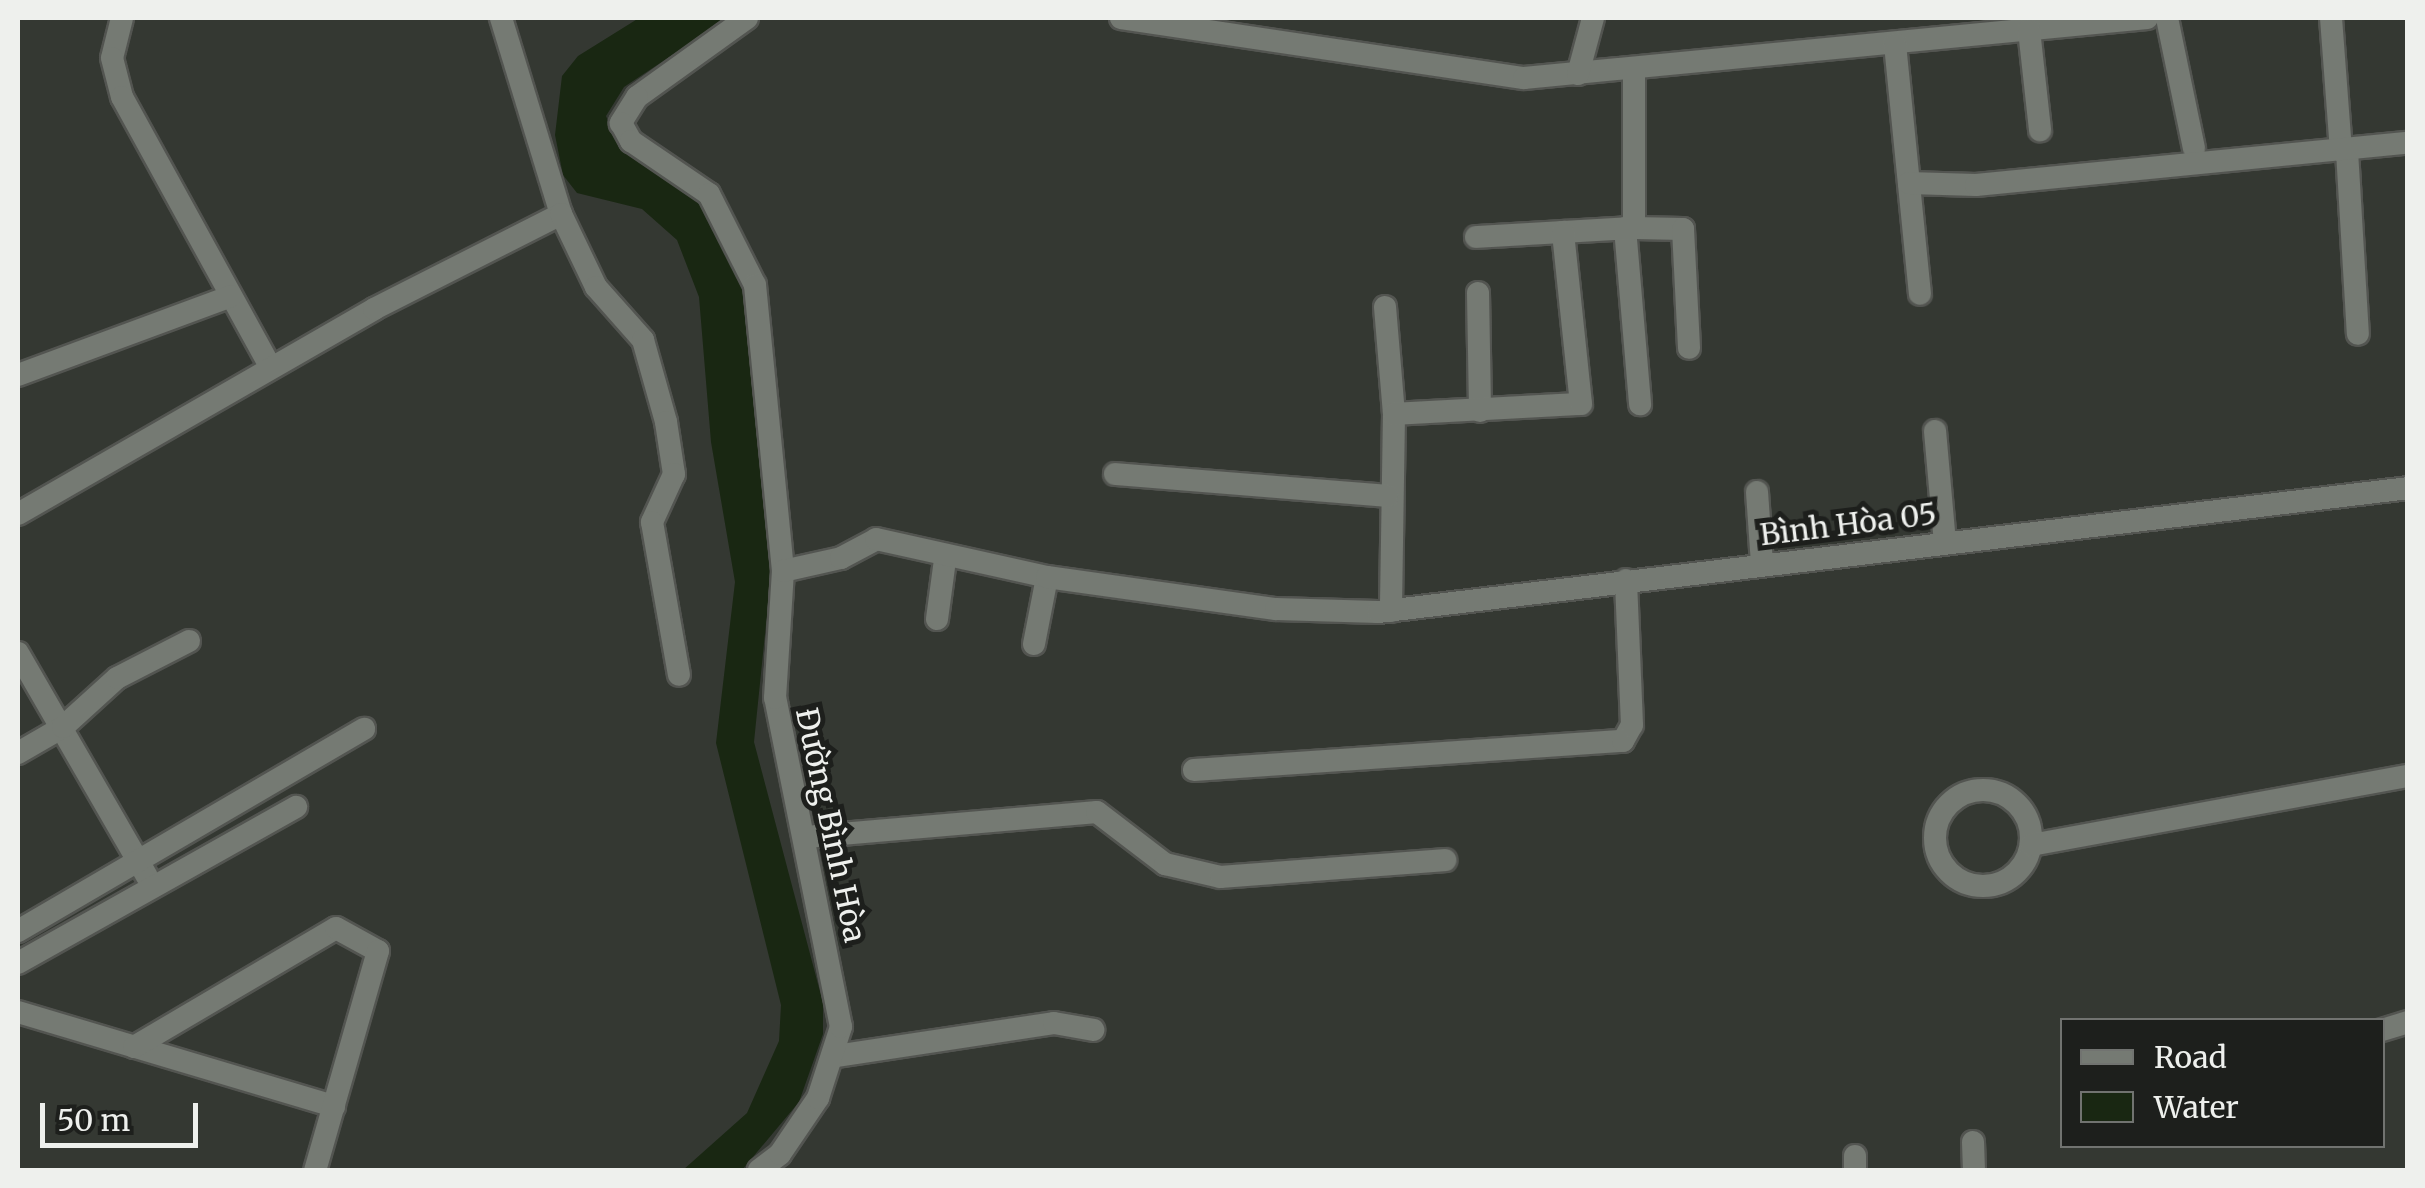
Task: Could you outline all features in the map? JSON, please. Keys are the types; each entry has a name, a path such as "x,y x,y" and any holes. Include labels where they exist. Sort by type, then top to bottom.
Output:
{"street":[{"path":"122,18 112,58 122,97 270,368"},
{"path":"501,18 562,214 596,287 643,340 666,422 673,483 652,522 679,674"},
{"name":"Đường Bình Hòa","path":"747,18 636,97 622,123 631,141 710,194 755,285 784,572 774,698 806,837 841,1027 836,1056 818,1098 780,1154 759,1170"},
{"path":"1122,18 1175,22 1524,78 1634,71 2147,18"},
{"path":"1578,74 1593,18"},
{"path":"2167,18 2194,148"},
{"path":"2330,18 2358,334"},
{"path":"2029,30 2040,130"},
{"path":"1895,44 1920,294"},
{"path":"1634,71 1630,228 1640,404"},
{"path":"1909,183 1976,185 2408,143"},
{"path":"18,514 270,368 562,214"},
{"path":"1476,237 1684,228 1689,348"},
{"path":"1394,414 1582,404 1563,232"},
{"path":"1478,293 1480,411"},
{"path":"18,376 231,296"},
{"path":"1385,307 1394,414 1387,496 1391,611"},
{"path":"1935,431 1944,542"},
{"path":"1115,474 1387,496"},
{"name":"Bình Hòa 05","path":"1047,577 1296,610 1391,611 2408,488"},
{"path":"1758,492 1762,564"},
{"path":"784,572 841,558 876,538 945,560 1047,577 1034,644"},
{"path":"937,619 945,560"},
{"path":"1194,770 1623,741 1632,724 1626,580"},
{"path":"18,753 63,726 94,694 189,640"},
{"path":"18,653 154,887"},
{"path":"18,931 364,729"},
{"path":"2031,845 2408,776"},
{"path":"1983,790 2020,806 2031,845 2020,870 1984,886 1947,870 1936,831 1957,798 1983,790"},
{"path":"18,963 296,807"},
{"path":"806,837 1097,812 1165,864 1221,877 1446,860"},
{"path":"134,1047 336,928 378,951 315,1170"},
{"path":"18,1012 334,1106"},
{"path":"836,1056 1054,1023 1093,1030"},
{"path":"1973,1142 1974,1170"}],"water":[{"path":"639,18 728,18 624,87 606,116 619,148 692,191 747,288 771,575 754,742 823,1003 823,1034 799,1102 742,1170 683,1170 747,1113 779,1041 781,1005 716,743 735,582 711,442 699,297 677,240 642,209 577,193 563,175 555,135 562,76 578,56"}]}
